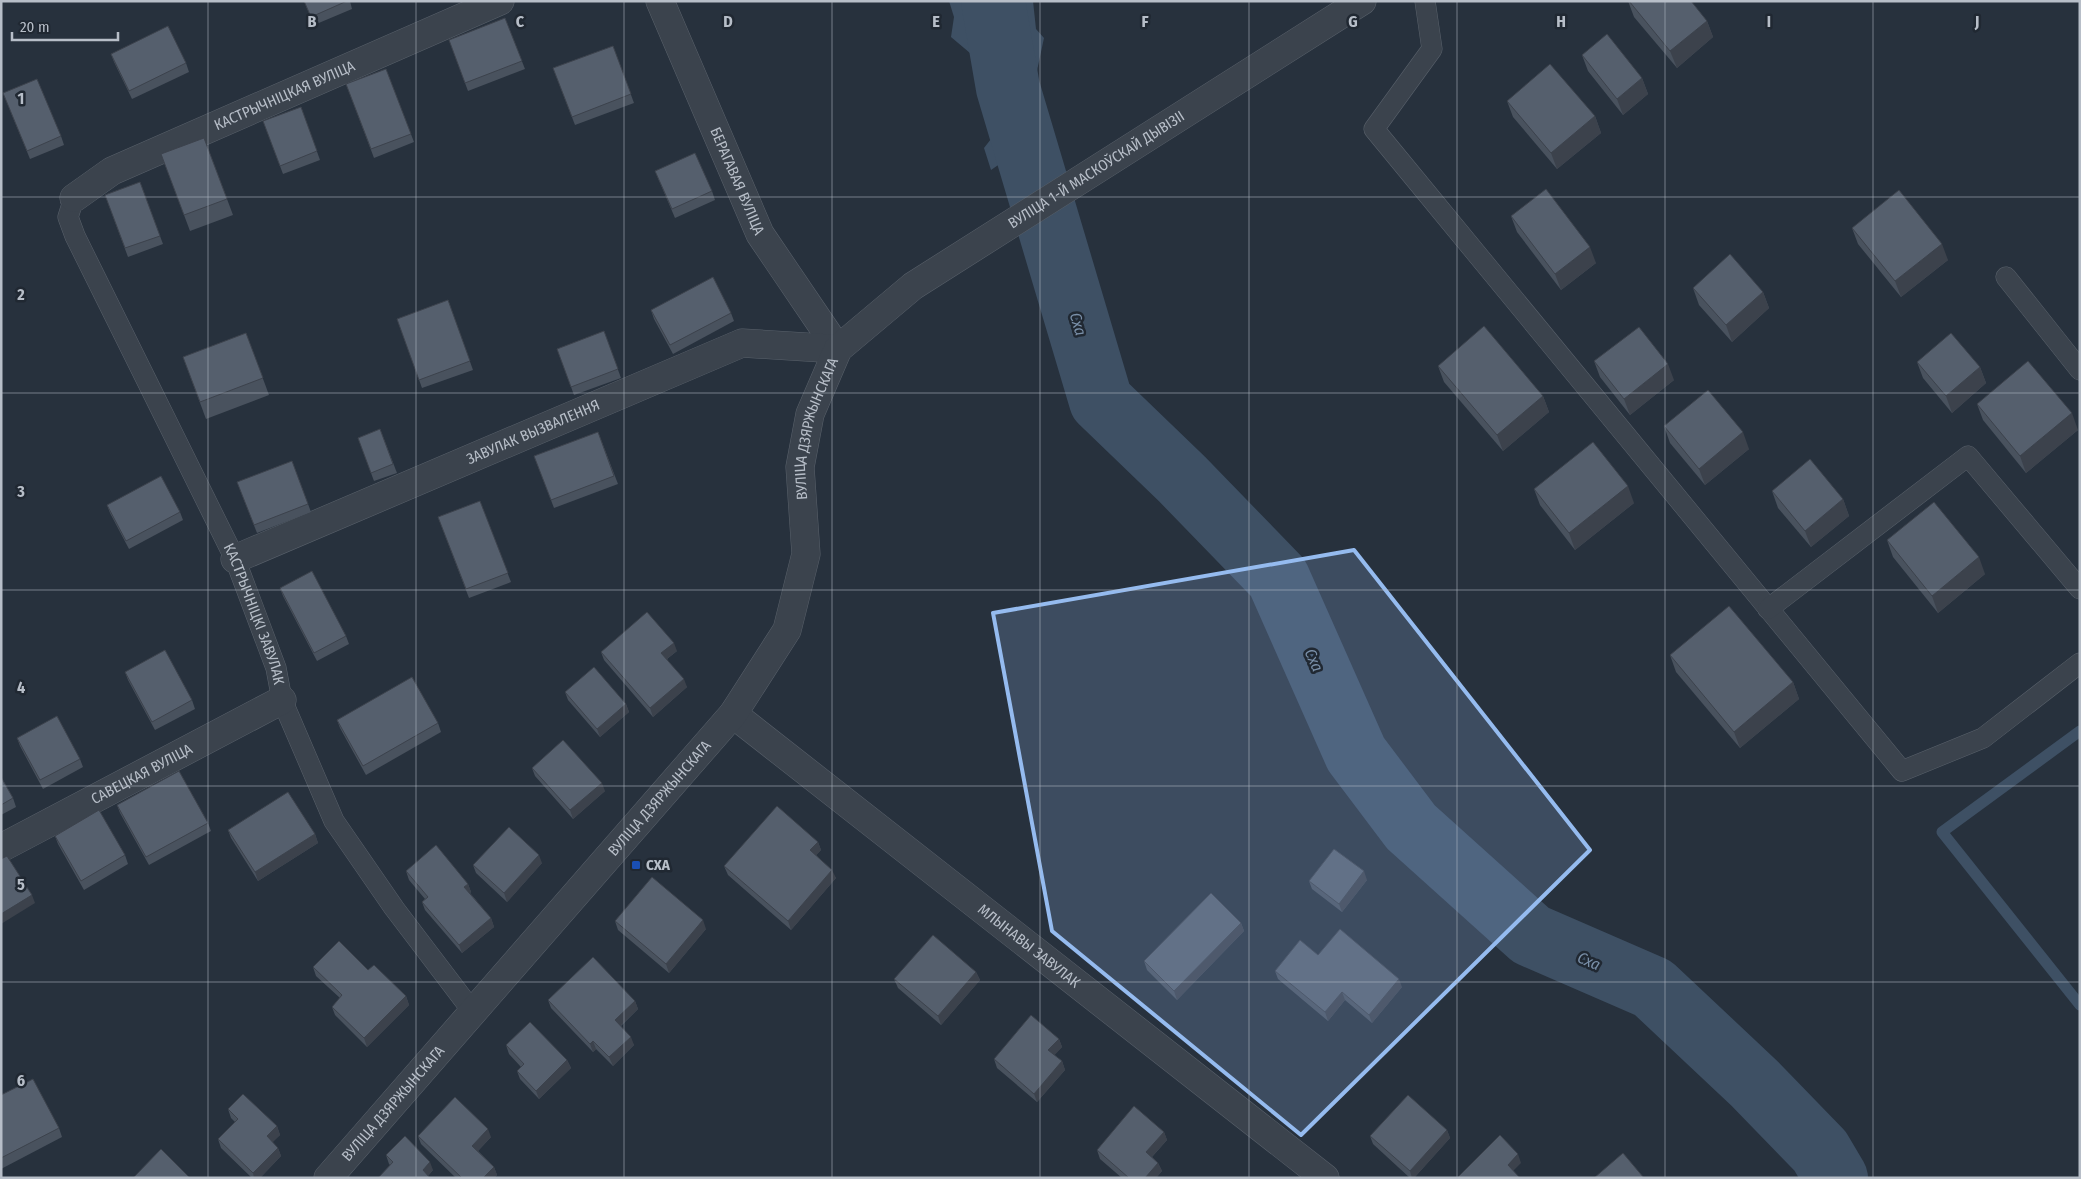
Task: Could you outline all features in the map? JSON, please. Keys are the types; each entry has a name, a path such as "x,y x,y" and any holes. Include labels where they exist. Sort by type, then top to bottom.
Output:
{"street":[{"name":"КАСТРЫЧНІЦКАЯ ВУЛІЦА","path":"74,198 112,171 500,1"},
{"name":"БЕРАГАВАЯ ВУЛІЦА","path":"660,1 760,234 838,349"},
{"name":"ВУЛІЦА 1-Й МАСКОЎСКАЙ ДЫВІЗІІ","path":"838,349 912,286 1362,1"},
{"name":"ЗАВУЛАК ВЫЗВАЛЕННЯ","path":"235,558 742,343 838,349"},
{"name":"ВУЛІЦА ДЗЯРЖЫНСКАГА","path":"328,1178 733,714 787,630 806,554 800,467 810,414 838,349"},
{"name":"САВЕЦКАЯ ВУЛІЦА","path":"1,848 282,700"},
{"name":"МЛЫНАВЫ ЗАВУЛАК","path":"733,714 1325,1178"}],"lane":[{"path":"1425,1 1432,48 1374,129 1902,771 1983,738 2080,663"},
{"name":"КАСТРЫЧНІЦКІ ЗАВУЛАК","path":"74,198 68,217 75,236 235,558 276,668 282,700 334,821 394,908 473,1012"},
{"path":"2006,277 2080,370"},
{"path":"1768,608 1968,456 2080,589"}],"highlighted area":[{"path":"1354,550 1590,850 1301,1135 1052,931 993,613"}],"water":[{"path":"949,1 1033,1 1036,29 1044,38 1029,108 1037,138 991,170 984,148 1005,121 983,64 951,37 954,17"}],"building":[{"path":"304,1 347,1 311,17"},
{"path":"1629,1 1691,1 1707,21 1670,51"},
{"path":"505,18 522,61 465,83 449,40"},
{"path":"168,26 186,63 129,91 111,54"},
{"path":"1607,34 1642,78 1617,99 1582,55"},
{"path":"613,46 631,94 572,117 553,68"},
{"path":"1550,64 1595,116 1551,153 1507,101"},
{"path":"386,69 411,134 371,149 346,84"},
{"path":"37,79 61,136 27,151 3,93"},
{"path":"301,107 317,151 280,166 263,121"},
{"path":"204,138 227,199 184,215 161,154"},
{"path":"695,153 712,191 672,209 655,171"},
{"path":"140,182 160,236 125,248 105,195"},
{"path":"1546,189 1590,247 1555,274 1511,216"},
{"path":"1899,190 1942,244 1895,281 1852,228"},
{"path":"1730,254 1763,292 1726,325 1693,288"},
{"path":"713,277 731,313 670,345 651,310"},
{"path":"448,300 470,361 419,380 397,319"},
{"path":"1484,326 1543,396 1497,435 1438,366"},
{"path":"1639,327 1668,364 1624,399 1594,361"},
{"path":"604,331 618,369 571,387 557,349"},
{"path":"246,333 263,378 200,402 183,357"},
{"path":"1951,333 1980,367 1946,396 1917,362"},
{"path":"2028,361 2072,413 2020,456 1977,404"},
{"path":"1708,390 1743,432 1699,469 1664,426"},
{"path":"380,429 393,464 371,473 358,438"},
{"path":"598,432 614,476 551,500 534,456"},
{"path":"1593,442 1628,486 1569,533 1534,489"},
{"path":"1810,459 1843,499 1805,531 1772,491"},
{"path":"292,461 308,504 254,525 237,482"},
{"path":"161,476 180,512 126,541 107,505"},
{"path":"480,501 508,573 466,589 438,517"},
{"path":"1934,502 1979,557 1932,596 1887,540"},
{"path":"312,571 346,636 314,653 280,588"},
{"path":"1729,606 1793,682 1734,732 1670,655"},
{"path":"647,612 674,643 661,653 684,679 650,708 601,652"},
{"path":"165,650 192,700 152,722 125,672"},
{"path":"594,667 626,704 597,729 565,692"},
{"path":"412,677 438,723 363,766 337,720"},
{"path":"57,716 80,759 40,780 17,738"},
{"path":"563,740 602,783 570,810 532,768"},
{"path":"179,771 208,823 146,857 117,805"},
{"path":"1,777 13,798 1,805"},
{"path":"288,792 315,834 255,872 228,830"},
{"path":"777,806 818,842 810,850 832,870 788,921 724,866"},
{"path":"99,810 125,855 81,881 55,836"},
{"path":"509,827 539,855 504,893 473,865"},
{"path":"436,845 468,884 464,887 491,918 459,945 422,902 428,897 406,871"},
{"path":"1334,849 1364,871 1339,904 1309,881"},
{"path":"7,856 32,895 1,914 1,859"},
{"path":"652,877 703,920 666,964 615,921"},
{"path":"1211,893 1241,923 1174,991 1144,961"},
{"path":"1340,929 1399,979 1369,1015 1342,992 1325,1012 1275,971 1300,940 1318,955"},
{"path":"933,935 976,972 938,1016 894,979"},
{"path":"339,941 368,970 374,965 406,996 364,1038 332,1007 342,995 313,967"},
{"path":"593,957 635,1001 615,1020 631,1037 609,1057 593,1041 590,1044 548,1000"},
{"path":"1031,1015 1059,1039 1048,1050 1062,1061 1034,1094 994,1059"},
{"path":"530,1022 567,1060 536,1091 517,1071 524,1064 506,1045"},
{"path":"33,1079 59,1128 1,1158 1,1095"},
{"path":"243,1094 277,1126 267,1136 278,1148 253,1173 218,1139 238,1119 228,1109"},
{"path":"1408,1095 1447,1130 1410,1171 1370,1136"},
{"path":"455,1097 488,1129 472,1146 494,1167 483,1178 462,1178 418,1136"},
{"path":"1134,1106 1164,1132 1146,1152 1158,1163 1145,1178 1129,1178 1097,1150"},
{"path":"1500,1135 1518,1154 1508,1165 1520,1178 1457,1178"},
{"path":"405,1136 430,1162 423,1170 430,1178 378,1178 393,1162 386,1155"},
{"path":"161,1149 190,1178 133,1178"},
{"path":"1623,1153 1644,1178 1594,1178"}],"waterway":[{"name":"Сха","path":"993,1 1008,88 1101,401 1182,479 1278,578 1356,754 1411,827 1531,935 1653,988 1754,1083 1820,1151 1836,1178"},
{"path":"2080,731 1942,832 2080,1005"}],"place":[{"name":"СХА","path":"636,865"}]}
